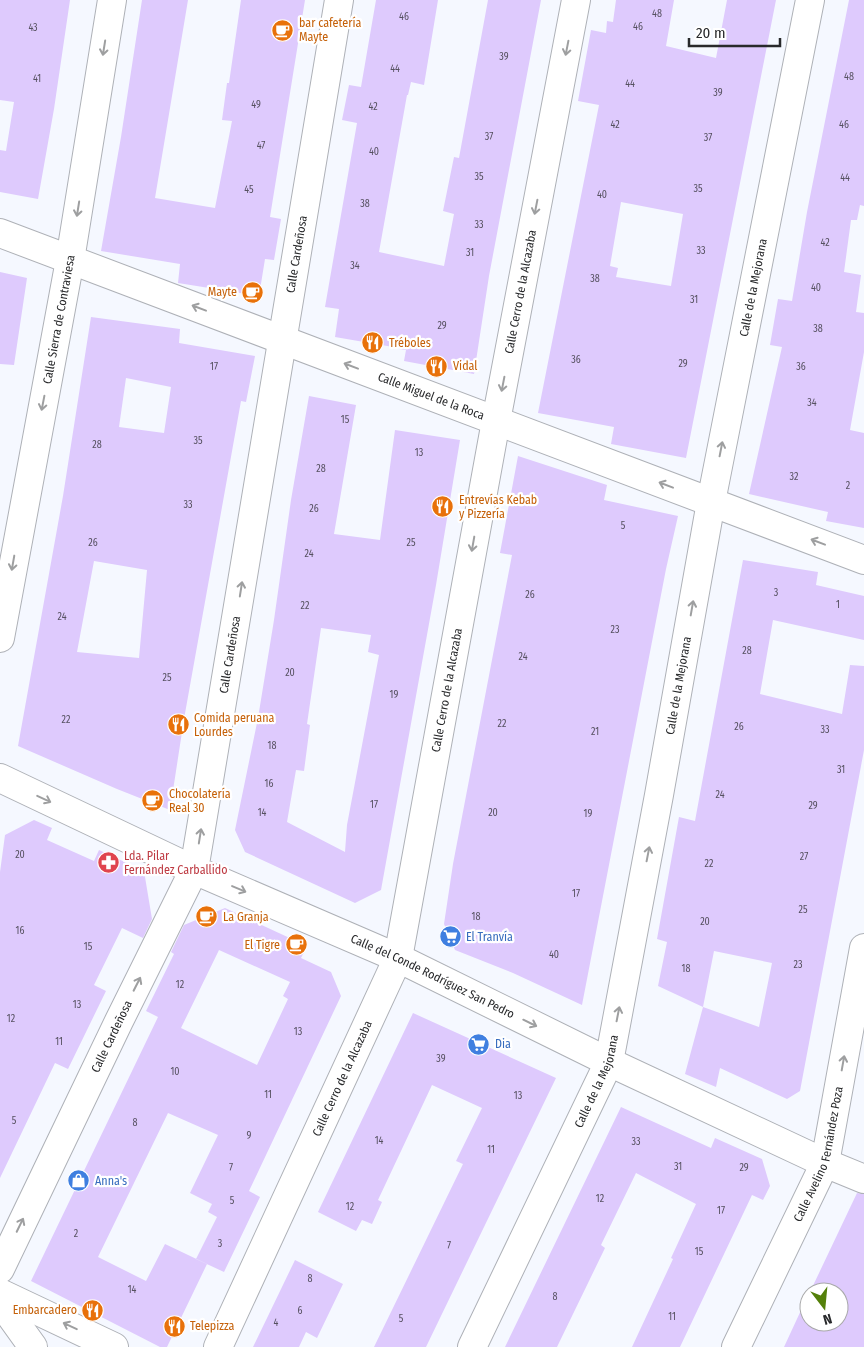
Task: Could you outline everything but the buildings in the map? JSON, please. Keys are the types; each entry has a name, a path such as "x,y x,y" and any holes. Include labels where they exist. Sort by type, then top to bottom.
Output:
{"street":[{"name":"Calle Sierra de Contraviesa","path":"0,638 70,260 112,0"},
{"name":"Calle Cardeñosa","path":"0,1269 194,870 339,0"},
{"name":"Calle Cerro de la Alcazaba","path":"218,1347 398,958 496,420 576,0"},
{"name":"Calle de la Mejorana","path":"472,1347 609,1062 659,796 711,502 810,0"},
{"name":"Calle Miguel de la Roca","path":"0,233 864,560"},
{"name":"Calle del Conde Rodríguez San Pedro","path":"0,778 194,870 398,958 609,1062 825,1163 864,1179"},
{"name":"Calle Avelino Fernández Poza","path":"736,1347 825,1163 864,948"},
{"path":"0,1293 114,1347"},
{"path":"0,1301 33,1347"}],"place":[{"name":"bar cafetería Mayte","path":"283,30"},
{"name":"Mayte","path":"253,292"},
{"name":"Tréboles","path":"373,343"},
{"name":"Vidal","path":"437,366"},
{"name":"Entrevías Kebab y Pizzería","path":"443,507"},
{"name":"Comida peruana Lourdes","path":"178,725"},
{"name":"Chocolatería Real 30","path":"153,801"},
{"name":"Lda. Pilar Fernández Carballido","path":"108,863"},
{"name":"La Granja","path":"207,917"},
{"name":"El Tranvía","path":"450,937"},
{"name":"El Tigre","path":"296,945"},
{"name":"Dia","path":"479,1044"},
{"name":"Anna's","path":"79,1181"},
{"name":"Embarcadero","path":"93,1310"},
{"name":"Telepizza","path":"174,1326"}]}
